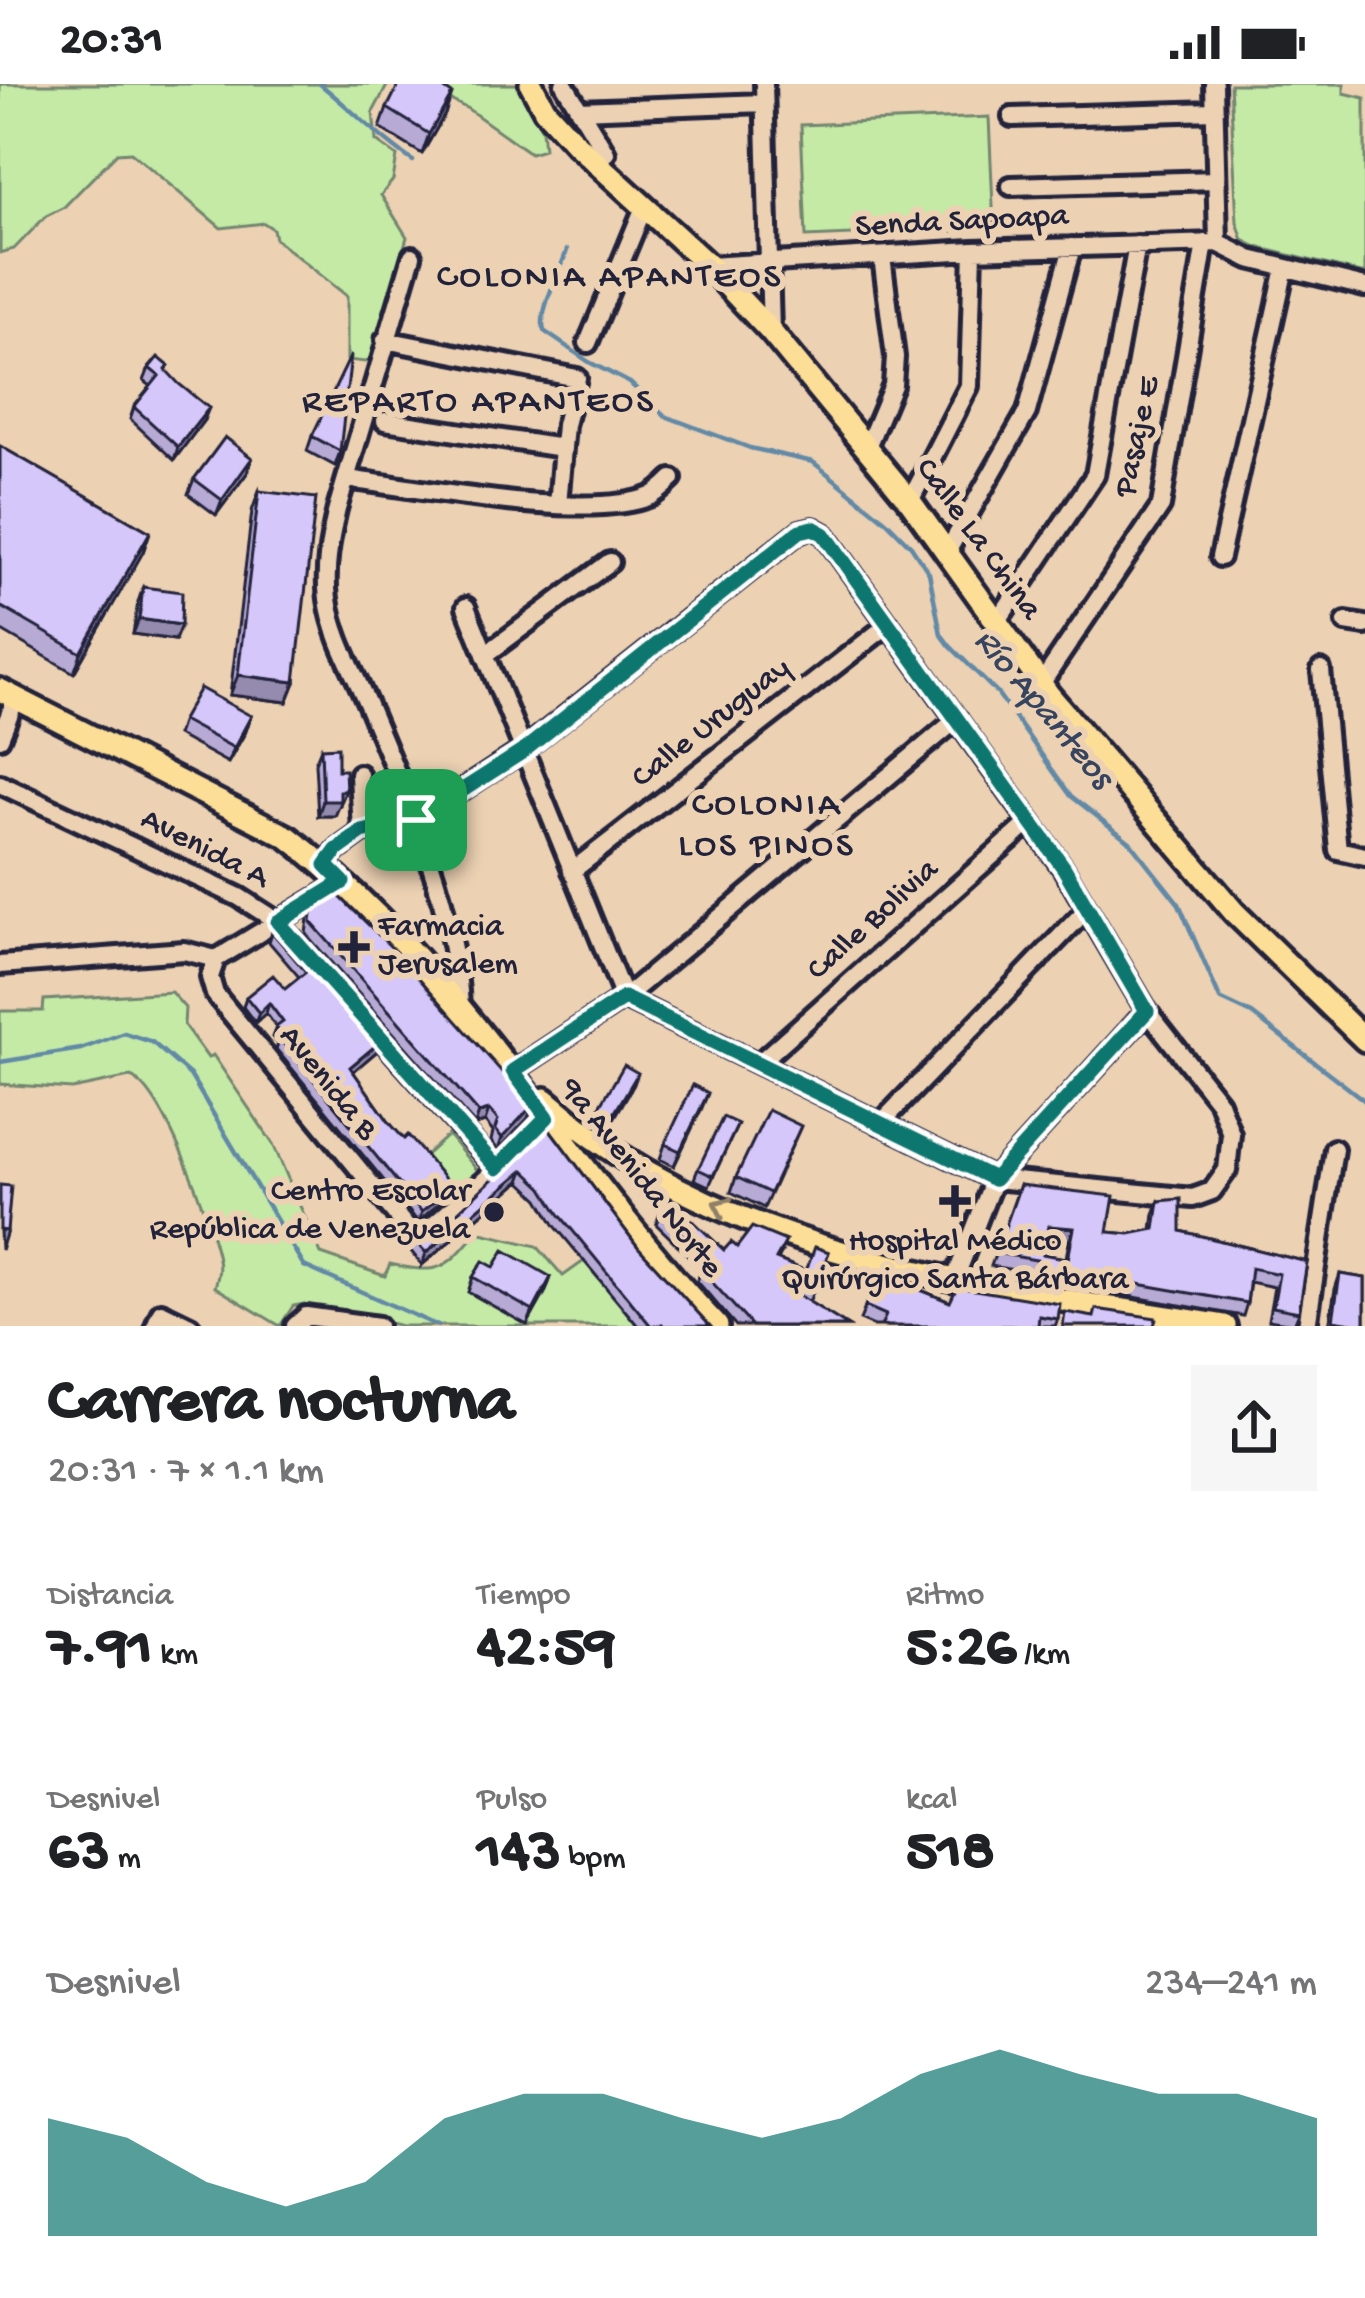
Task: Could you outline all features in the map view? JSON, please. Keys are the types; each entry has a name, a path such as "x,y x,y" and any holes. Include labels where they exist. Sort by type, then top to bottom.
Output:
{"main road":[{"name":"Calle La China","path":"531,84 545,110 575,144 710,266 771,332 910,501 1042,684 1234,912 1365,1040"},
{"path":"8,694 288,837 326,865 460,1007 513,1071 580,1128 637,1166 748,1218 865,1261 954,1281 1225,1326"},
{"name":"9a Avenida Norte","path":"513,1071 671,1278 716,1326"},
{"path":"609,1199 613,1178 637,1166"}],"street":[{"path":"564,84 606,153"},
{"path":"654,84 655,107"},
{"name":"Pasaje E","path":"1042,684 1161,506 1211,243 1216,180 1214,84"},
{"path":"579,110 655,107 764,93 771,332"},
{"path":"1012,117 1215,112"},
{"path":"1011,186 1216,180"},
{"path":"588,343 644,207"},
{"path":"1211,243 1250,259 1365,287"},
{"name":"Senda Sapoapa","path":"710,266 973,250 1211,243"},
{"path":"997,622 1095,475 1137,245"},
{"path":"947,552 1027,412 1072,247"},
{"path":"910,501 969,386 973,250"},
{"path":"412,256 328,545 328,602 339,639 416,820 453,952 460,1007"},
{"path":"867,447 893,385 895,357 882,257"},
{"path":"1220,557 1285,268"},
{"path":"385,340 577,378 562,448 558,506"},
{"path":"386,421 562,448"},
{"path":"346,478 558,506 627,503 656,495 672,479"},
{"path":"326,865 337,850 362,832 416,820 522,752 800,531 813,528 824,534 1064,868 1147,1011 1226,1116 1232,1150 1220,1184 1193,1198 994,1179 624,998 522,752 466,607"},
{"path":"485,655 610,562"},
{"name":"Calle Uruguay","path":"572,872 889,624"},
{"path":"1321,670 1338,850 1365,856"},
{"path":"0,738 8,694"},
{"path":"513,1071 624,998 956,719"},
{"path":"359,774 362,832"},
{"name":"Avenida A","path":"0,784 239,896 278,922 497,1168"},
{"name":"Calle Bolivia","path":"759,1063 1029,823"},
{"path":"0,965 184,951 216,959 343,882"},
{"path":"880,1124 1087,909"},
{"name":"Avenida B","path":"216,959 210,977 214,994 417,1240 497,1168"},
{"path":"954,1281 994,1179 1147,1011"},
{"path":"497,1168 547,1117"},
{"path":"1306,1326 1334,1149"},
{"path":"295,1326 306,1316 378,1326"},
{"path":"158,1319 190,1326"}],"green space":[{"path":"0,84 388,84 373,112 376,141 397,156 393,180 381,195 407,237 373,358 347,360 347,296 275,239 273,229 264,223 221,228 131,152 117,153 64,207 46,216 14,249 0,253"},
{"path":"419,84 521,84 542,130 544,149 530,153 468,109"},
{"path":"1230,84 1344,84 1344,93 1365,98 1365,274 1243,240 1237,222"},
{"path":"989,117 994,229 806,237 801,125"},
{"path":"171,992 185,1008 184,1025 208,1058 213,1055 273,1144 321,1254 385,1276 390,1264 431,1269 449,1262 477,1232 537,1246 563,1276 584,1261 638,1326 402,1326 304,1304 293,1306 280,1326 215,1287 218,1259 196,1188 170,1129 143,1086 130,1077 72,1089 0,1084 0,1011 43,1011 44,1000"},
{"path":"448,1135 478,1171 448,1197 418,1162"}],"building":[{"path":"399,84 437,84 452,94 429,134 387,108"},
{"path":"351,355 340,451 312,436"},
{"path":"158,357 179,384 209,408 178,447 134,407 159,376 149,368"},
{"path":"225,437 252,458 222,500 194,479"},
{"path":"0,446 150,532 81,653 0,606"},
{"path":"259,491 316,498 295,682 238,675"},
{"path":"143,587 182,592 181,625 139,619"},
{"path":"200,688 251,716 234,748 182,720"},
{"path":"338,747 338,770 345,770 346,791 340,791 340,801 323,801 321,748"},
{"path":"333,894 393,949 532,1106 502,1138 495,1129 498,1120 489,1110 479,1113 311,922 313,906"},
{"path":"278,928 380,1042 350,1067 389,1122 404,1139 408,1135 451,1186 422,1212 280,1039 283,1036 276,1027 283,1022 269,1003 259,1013 246,997 273,975 285,989 306,972 272,932"},
{"path":"624,1065 638,1073 612,1117 599,1108"},
{"path":"693,1085 708,1093 680,1151 665,1144"},
{"path":"768,1110 801,1126 770,1193 736,1177"},
{"path":"723,1117 738,1124 713,1176 698,1169"},
{"path":"548,1127 638,1247 710,1326 651,1326 524,1170 426,1253 414,1239 430,1238"},
{"path":"0,1185 11,1186 7,1231 0,1230"},
{"path":"1020,1185 1114,1196 1108,1232 1130,1234 1155,1229 1159,1201 1181,1199 1181,1231 1307,1262 1299,1312 1273,1307 1279,1274 1251,1268 1247,1303 1041,1267 1042,1261 996,1253","holes":["1049,1226 1074,1228 1068,1259 1043,1254"]},
{"path":"672,1201 724,1250 731,1242 737,1247 752,1227 786,1241 776,1259 806,1271 815,1247 829,1252 814,1291 790,1282 787,1288 848,1326 752,1326 701,1270 710,1261 660,1213"},
{"path":"504,1250 551,1277 533,1311 473,1277 483,1261 494,1267"},
{"path":"879,1273 950,1302 957,1287 1060,1304 1058,1319 1039,1316 1038,1326 887,1326 882,1324 886,1315 865,1306"},
{"path":"1340,1274 1365,1278 1365,1325 1333,1320"},
{"path":"1096,1309 1156,1318 1154,1326 1063,1326 1065,1312 1094,1317"}],"waterway":[{"name":"Río Apanteos","path":"320,84 413,161"},
{"name":"Río Apanteos","path":"567,250 547,302 544,331 630,383 665,416 750,448 813,462 886,521 929,573 941,634 950,646 998,694 1071,796 1130,842 1179,904 1220,999 1252,1014 1365,1101"},
{"path":"0,1062 81,1049 124,1033 152,1042 190,1075 304,1266 438,1326"}],"place":[{"name":"Farmacia Jerusalem","path":"354,947"},
{"name":"Hospital Médico Quirúrgico Santa Bárbara","path":"955,1201"},
{"name":"Centro Escolar República de Venezuela","path":"494,1212"}],"district":[{"name":"COLONIA APANTEOS","path":"610,278"},
{"name":"REPARTO APANTEOS","path":"479,403"},
{"name":"COLONIA LOS PINOS","path":"767,826"}],"route":[{"path":"813,528 824,534 1064,868 1147,1011 994,1179 624,998 513,1071 547,1117 497,1168 278,922 343,882 326,865 337,850 362,832 416,820 522,752 800,531 813,528"}]}
